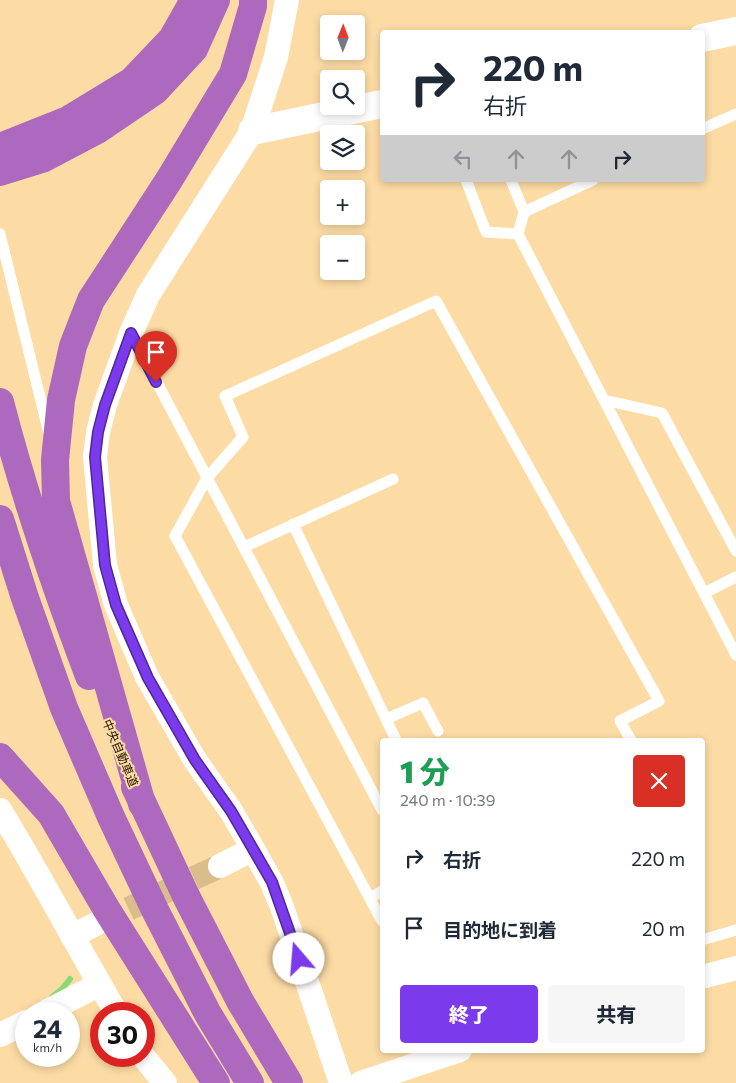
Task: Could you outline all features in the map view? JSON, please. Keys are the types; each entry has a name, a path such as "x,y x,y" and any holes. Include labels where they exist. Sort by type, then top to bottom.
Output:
{"highway":[{"path":"5,158 132,81 172,39 194,0"},
{"path":"5,158 42,159 99,129 156,91 194,49 216,0"},
{"path":"142,804 56,501 55,460 61,400 73,346 91,300 169,180 232,74 253,0"},
{"name":"中央自動車道","path":"0,402 12,448 55,587 96,696 142,804 186,898 240,1001 289,1083"},
{"path":"0,518 25,598 64,708 111,817 155,910 208,1014 250,1083"},
{"path":"0,757 51,814 107,910 216,1083"}],"street":[{"path":"287,0 276,57 252,131 148,295 131,333 105,405 98,432 95,457 105,565 116,605 148,678 195,760 231,811 272,882 341,1083"},
{"path":"705,37 736,32"},
{"path":"252,131 380,104"},
{"path":"0,810 36,868 110,1002"},
{"path":"220,866 253,849"},
{"path":"72,936 96,924"},
{"path":"705,976 736,968"},
{"path":"65,1002 100,984"},
{"path":"0,1035 15,1028"},
{"path":"361,1083 451,1053"},
{"path":"152,1067 165,1083"}],"lane":[{"path":"705,128 736,114"},
{"path":"467,182 486,232 518,234"},
{"path":"512,182 524,212 518,234 736,656"},
{"path":"524,212 589,182"},
{"path":"0,234 55,460"},
{"path":"380,917 175,536 208,478 243,437 225,396 436,301 659,701 620,721 630,738"},
{"path":"131,333 380,806"},
{"path":"604,400 662,413 736,550"},
{"path":"244,547 393,479"},
{"path":"293,524 395,738"},
{"path":"704,593 736,577"},
{"path":"386,719 423,703 438,731"},
{"path":"370,898 380,892"},
{"path":"705,939 736,930"}],"waterway":[{"path":"52,997 70,979"}],"tunnel":[{"path":"96,924 220,866"}],"route":[{"path":"156,382 131,333 105,405 98,432 95,457 105,565 116,605 148,678 195,760 231,811 272,882 299,959"}]}
